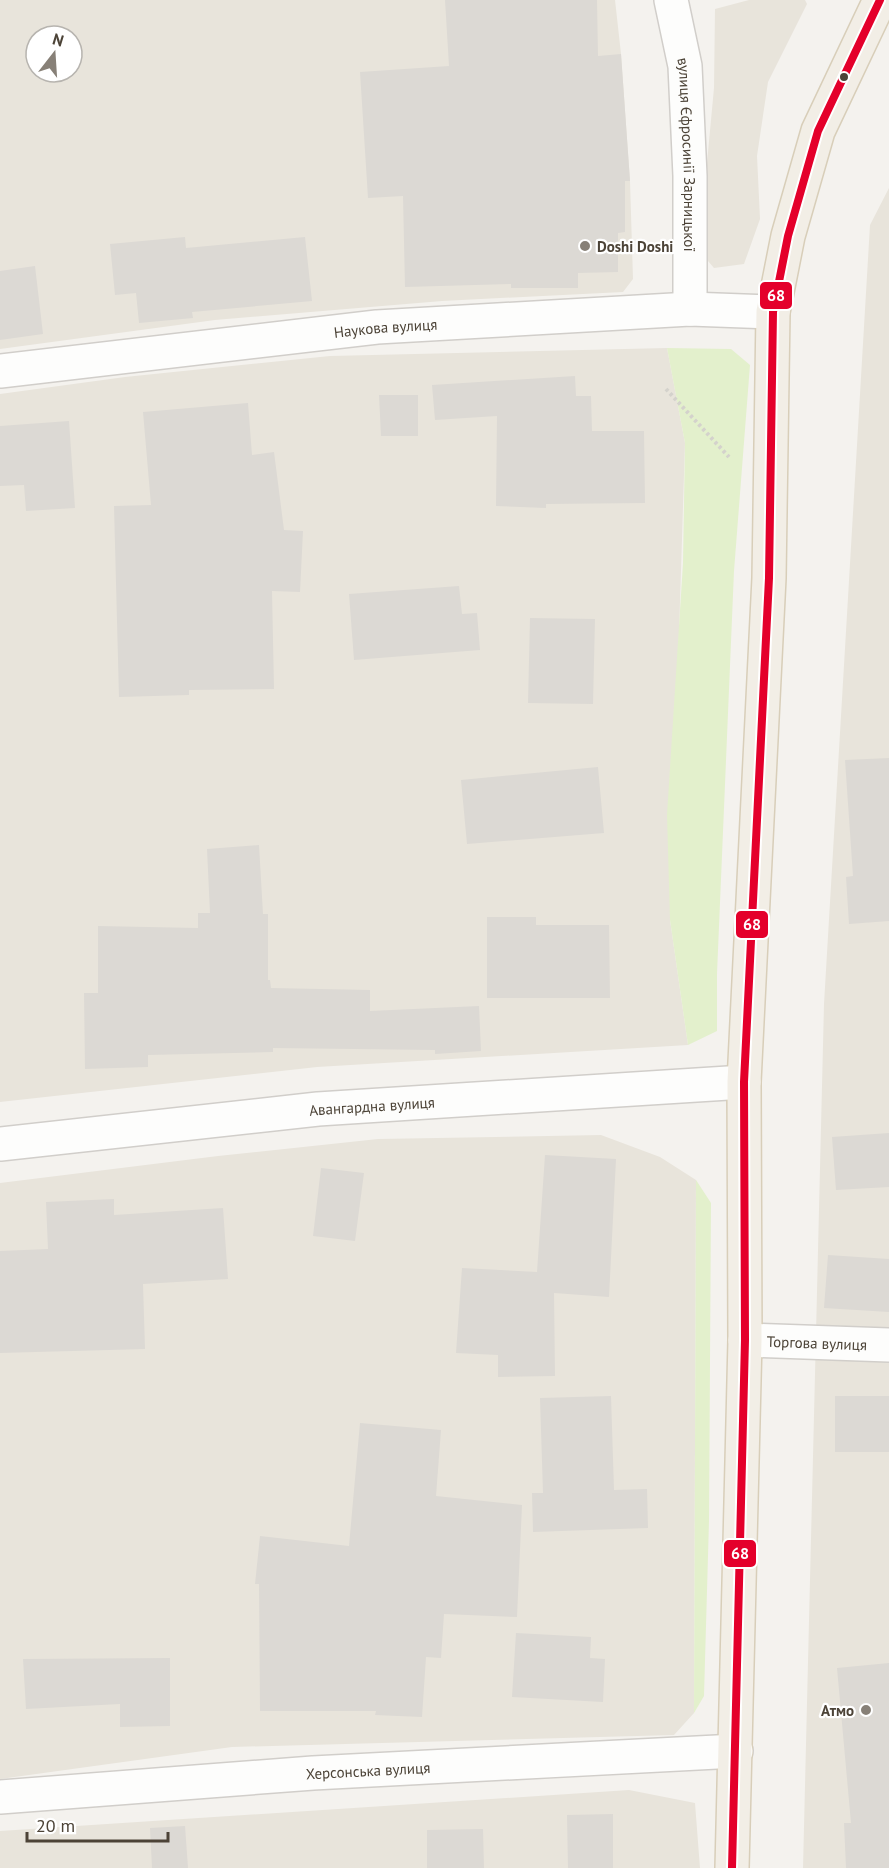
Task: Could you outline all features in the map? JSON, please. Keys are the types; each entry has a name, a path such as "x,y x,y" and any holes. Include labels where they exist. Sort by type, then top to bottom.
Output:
{"main road":[{"path":"732,1868 745,1340 744,1082 769,578 773,312 788,236 818,131 880,0"}],"street":[{"name":"вулиця Єфросинії Зарницької","path":"671,0 685,66 690,176 690,309"},
{"name":"Наукова вулиця","path":"0,371 377,327 690,309 773,312"},
{"name":"Авангардна вулиця","path":"0,1144 318,1109 744,1082"},
{"name":"Торгова вулиця","path":"745,1340 889,1345"},
{"name":"Херсонська вулиця","path":"0,1797 314,1773 736,1751"}],"path":[{"path":"666,389 715,441"}],"shaded area":[{"path":"0,0 615,0 630,181 633,279 623,292 442,301 215,320 0,349"},
{"path":"749,0 805,0 807,4 768,82 757,156 760,219 744,264 714,268 702,254 705,184 714,88 715,9"},
{"path":"889,188 889,1868 803,1868 824,1004 870,225"},
{"path":"667,348 685,443 670,920 688,1045 317,1067 0,1102 0,394 125,377 330,356"},
{"path":"601,1135 660,1157 696,1180 694,1713 674,1735 232,1747 0,1779 0,1183 378,1139"},
{"path":"629,1790 695,1803 700,1868 0,1868 0,1831"}],"green space":[{"path":"667,348 731,349 750,365 734,571 717,974 717,1031 688,1045 670,920 667,815 683,563 685,443"},
{"path":"696,1180 711,1203 709,1521 704,1696 694,1713"}],"building":[{"path":"445,0 597,0 598,56 621,54 630,181 625,181 625,232 618,233 618,272 578,273 578,288 511,288 511,284 405,287 403,196 368,198 360,72 449,66"},
{"path":"185,237 186,248 305,237 312,301 192,312 193,318 139,323 136,293 115,295 110,244"},
{"path":"35,266 43,334 0,340 0,271"},
{"path":"575,376 576,396 591,396 592,431 644,431 645,503 546,504 546,508 496,506 497,416 435,420 432,385"},
{"path":"379,395 418,395 418,436 381,436"},
{"path":"248,403 252,455 274,452 284,530 303,531 300,592 272,591 274,689 189,690 189,695 119,697 114,506 151,505 143,412"},
{"path":"69,421 75,508 26,511 24,485 0,486 0,426"},
{"path":"459,586 462,614 477,613 480,650 354,660 349,594"},
{"path":"530,618 595,619 593,704 528,703"},
{"path":"889,758 889,921 849,924 846,877 853,876 845,760"},
{"path":"598,767 604,833 467,844 461,780"},
{"path":"259,845 263,914 268,914 268,980 270,980 271,988 370,990 370,1011 479,1006 481,1051 435,1054 435,1050 273,1048 273,1052 148,1055 148,1067 85,1069 84,993 98,993 98,926 198,928 198,913 210,913 207,849"},
{"path":"487,917 536,917 536,925 609,925 610,998 487,998"},
{"path":"889,1133 889,1187 836,1190 832,1137"},
{"path":"545,1155 616,1159 609,1297 554,1293 555,1376 498,1377 498,1355 456,1353 462,1268 537,1272"},
{"path":"321,1168 364,1173 355,1241 313,1236"},
{"path":"114,1199 114,1215 223,1208 228,1279 143,1284 145,1349 0,1353 0,1251 48,1249 46,1202"},
{"path":"828,1255 889,1259 889,1312 824,1308"},
{"path":"611,1396 614,1490 647,1489 648,1528 533,1532 532,1493 543,1493 540,1398"},
{"path":"835,1396 889,1396 889,1452 835,1452"},
{"path":"360,1423 441,1430 436,1496 522,1505 517,1617 444,1614 441,1658 426,1657 422,1717 375,1715 376,1711 260,1711 259,1584 255,1584 260,1536 349,1546"},
{"path":"516,1633 591,1637 590,1658 605,1659 603,1702 512,1697"},
{"path":"170,1658 170,1726 120,1727 120,1704 26,1709 23,1659"},
{"path":"889,1663 889,1868 846,1868 844,1823 851,1823 837,1668"},
{"path":"613,1814 613,1868 568,1868 567,1815"},
{"path":"185,1826 188,1868 152,1868 150,1828"},
{"path":"483,1829 484,1868 427,1868 427,1830"}],"transit line":[{"name":"68","path":"732,1868 745,1340 744,1082 769,578 773,312 788,236 818,131 880,0"}],"place":[{"name":"Doshi Doshi","path":"585,246"},
{"name":"Атмо","path":"866,1710"}]}
